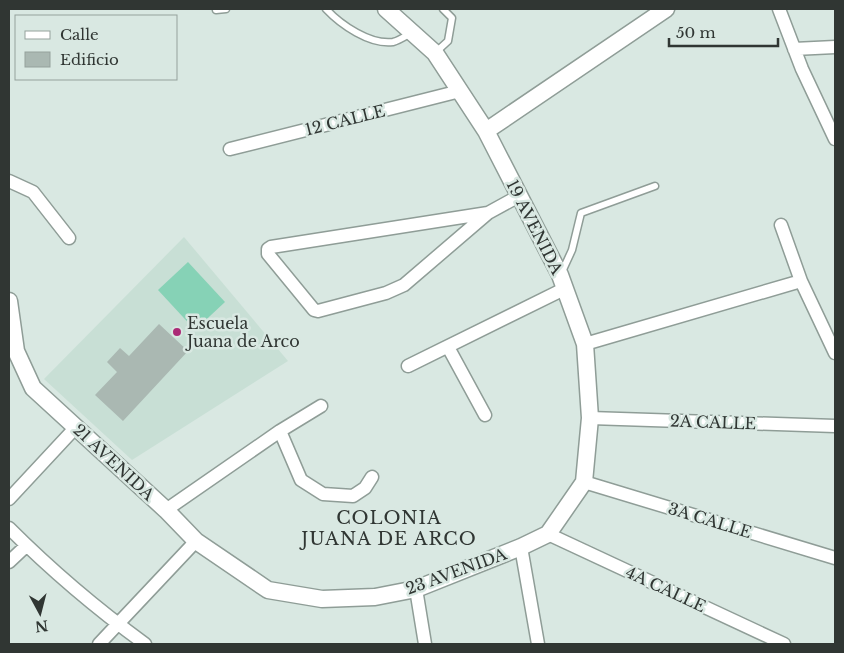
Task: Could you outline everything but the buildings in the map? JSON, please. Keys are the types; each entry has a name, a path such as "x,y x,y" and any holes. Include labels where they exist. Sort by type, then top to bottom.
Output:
{"street":[{"name":"19 AVENIDA","path":"386,9 435,53 460,90 486,131 562,282 585,344 590,418 584,482"},
{"path":"486,131 666,9"},
{"path":"779,9 802,69 835,140"},
{"path":"794,49 835,47"},
{"name":"12 CALLE","path":"230,149 460,90"},
{"path":"9,181 33,192 69,238"},
{"path":"488,213 271,247 268,249 268,254 314,310 318,311 386,293 404,285 488,213 520,196"},
{"path":"781,226 801,280 835,353"},
{"path":"585,344 801,280"},
{"path":"408,366 448,346 562,282"},
{"name":"21 AVENIDA","path":"9,301 16,351 33,388 166,510 196,541 268,590"},
{"path":"448,346 486,415"},
{"path":"166,510 280,431 321,406"},
{"name":"2A CALLE","path":"590,418 835,426"},
{"path":"9,499 76,427"},
{"path":"280,431 302,480 323,494 353,496 365,488 372,477"},
{"name":"23 AVENIDA","path":"268,590 322,599 375,598 416,588 522,547 548,534 584,482"},
{"name":"3A CALLE","path":"584,482 835,558"},
{"path":"9,528 26,546 118,624 145,644"},
{"name":"4A CALLE","path":"548,534 770,641 784,644"},
{"path":"99,644 196,541"},
{"path":"9,562 26,546"},
{"path":"522,547 540,644"},
{"path":"416,588 425,644"}],"lane":[{"path":"216,10 226,9"},
{"path":"326,9 335,18 368,39 394,42 412,32"},
{"path":"435,53 448,41 452,18 443,9"},
{"path":"562,282 581,213 655,186"}],"shaded area":[{"name":"Escuela Juana de Arco","path":"184,237 288,361 132,460 44,379"}],"green space":[{"path":"188,262 225,302 195,330 158,290"}],"place":[{"name":"Escuela Juana de Arco","path":"177,332"}],"district":[{"name":"COLONIA JUANA DE ARCO","path":"389,528"}]}
